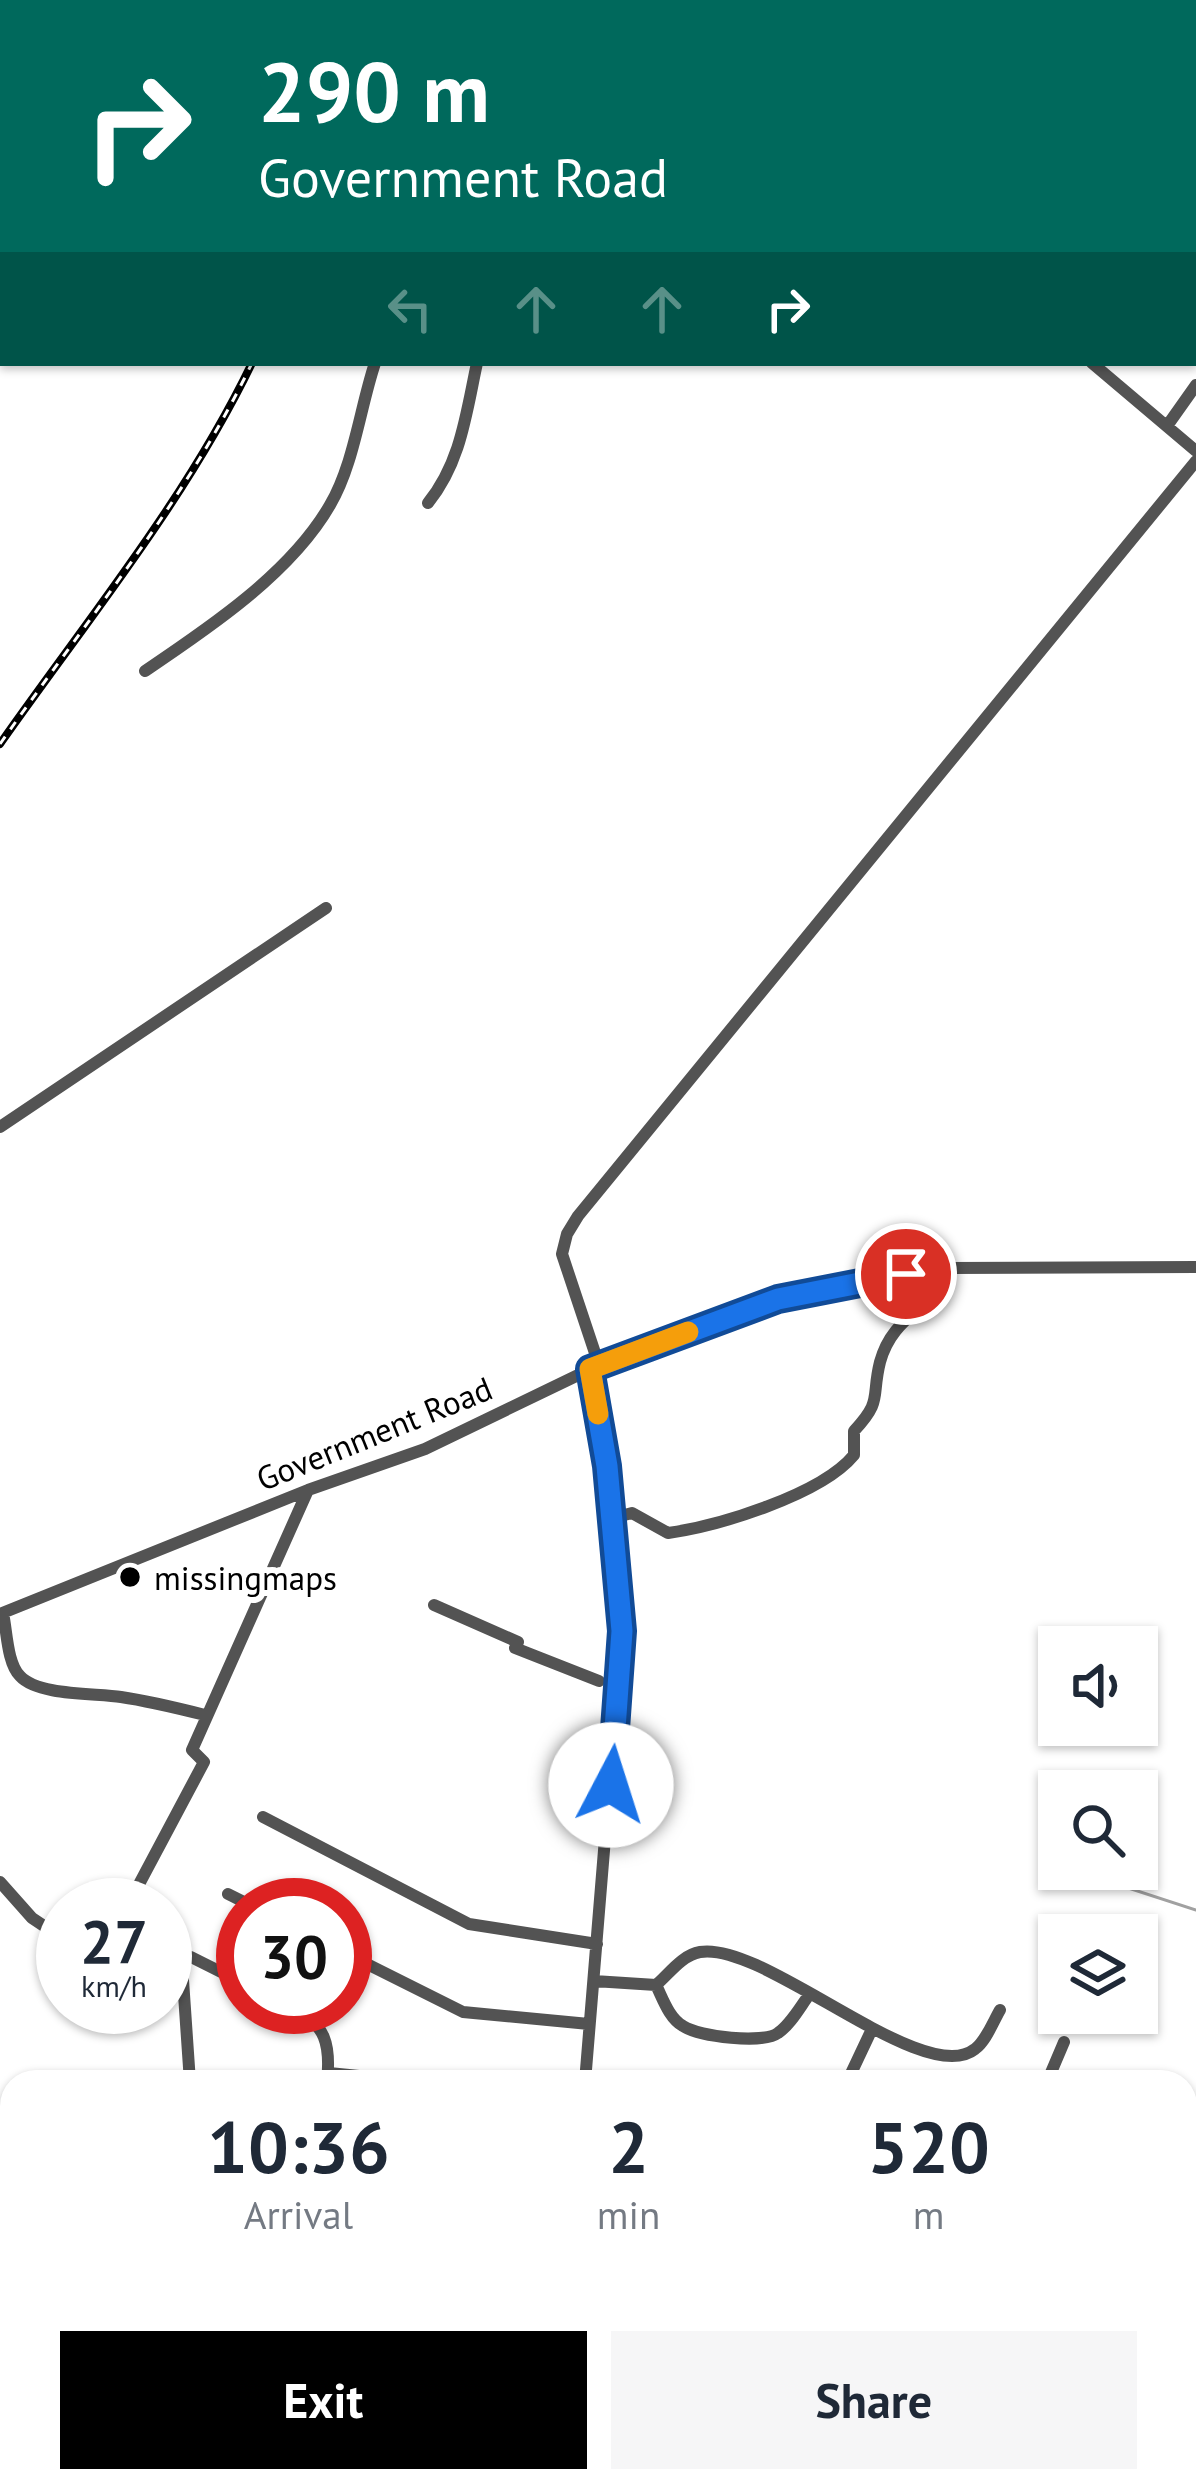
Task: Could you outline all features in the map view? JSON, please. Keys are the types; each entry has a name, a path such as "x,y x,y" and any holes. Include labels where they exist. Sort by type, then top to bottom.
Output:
{"street":[{"path":"145,671 236,605 320,520 342,477 374,366"},
{"path":"428,503 455,460 476,366"},
{"path":"586,2070 622,1666 607,1466 594,1367 562,1254 567,1234 1196,456 1168,426 1096,366"},
{"path":"1168,426 1196,385"},
{"path":"0,1126 326,908"},
{"name":"Government Road","path":"2,1614 308,1490 425,1449 594,1367 778,1299 930,1270 1015,1265 1196,1267"},
{"path":"609,1519 632,1513 675,1533 708,1522 736,1520 838,1472 854,1455 854,1431 873,1410 886,1348 908,1313 932,1296 930,1270"},
{"path":"142,1878 204,1762 192,1750 205,1715 308,1490"},
{"path":"434,1605 599,1681"},
{"path":"2,1614 14,1665 29,1683 205,1715"},
{"path":"262,1817 469,1924 597,1944"},
{"path":"0,1882 5,1899 36,1921"},
{"path":"594,1981 656,1985 696,1952 715,1952 772,1972 872,2029 935,2052 961,2056 980,2044 1000,2010"},
{"path":"372,1967 463,2012 590,2024"},
{"path":"656,1985 671,2016 683,2026 762,2039 785,2027 809,1994"},
{"path":"853,2070 872,2029"},
{"path":"187,2034 189,2070"},
{"path":"325,2034 328,2070"},
{"path":"1052,2070 1064,2042"}],"waterway":[{"path":"1135,1890 1196,1910"}],"railway":[{"path":"0,744 166,511 250,366"}],"slow traffic":[{"path":"598,1414 590,1369 688,1332"}],"place":[{"name":"missingmaps","path":"130,1577"}],"route":[{"path":"611,1785 622,1631 607,1466 590,1369 778,1299 906,1274"}]}
